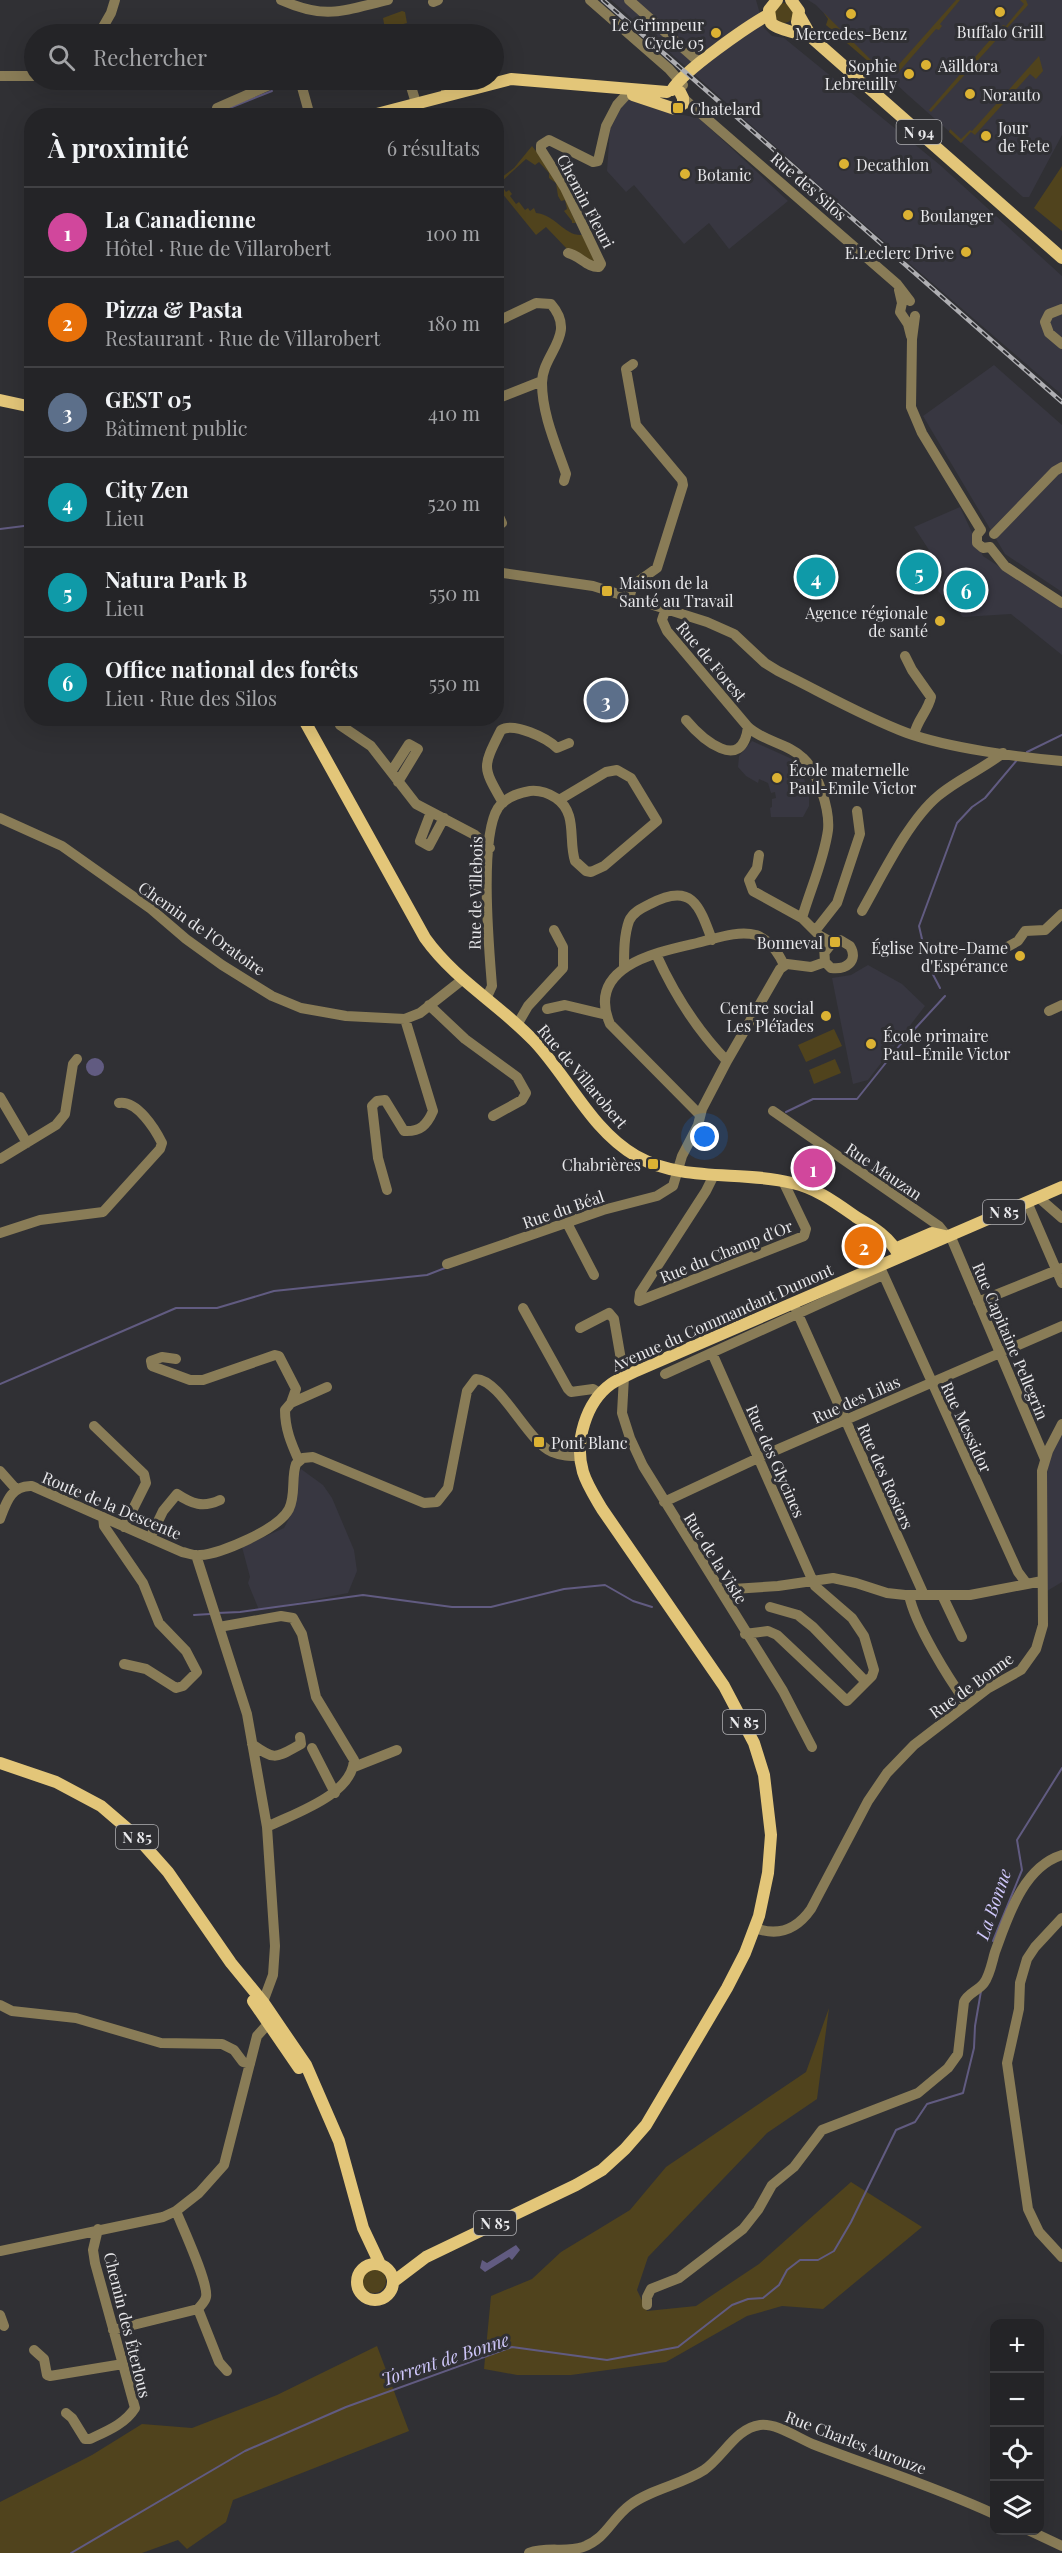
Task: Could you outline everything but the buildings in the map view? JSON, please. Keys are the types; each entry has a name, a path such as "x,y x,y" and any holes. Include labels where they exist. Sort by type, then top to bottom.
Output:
{"main road":[{"path":"615,89 628,93 676,92 700,63 770,10 779,29 795,26 798,6"},
{"name":"N 94","path":"798,6 812,38"},
{"name":"N 94","path":"788,29 812,38 1062,256"},
{"path":"504,81 511,79 615,89 676,92"},
{"path":"398,108 464,90"},
{"path":"0,400 24,405"},
{"name":"Rue de Villarobert","path":"307,726 414,921 436,954 462,980 517,1025 549,1059 606,1133 636,1155 653,1164 677,1171 783,1181 812,1189 866,1223 898,1252"},
{"name":"N 85","path":"948,1236 1062,1187"},
{"name":"Avenue du Commandant Dumont","path":"757,1922 768,1873 771,1835 764,1775 754,1743 724,1686 602,1509 588,1484 580,1455 584,1428 590,1411 601,1394 624,1377 795,1309 881,1270 898,1252 932,1233 948,1236"},
{"name":"N 85","path":"0,1763 56,1782 100,1806 120,1821 153,1854 231,1963 268,2024 321,2099"},
{"name":"N 85","path":"393,2282 426,2257 602,2170 641,2131 727,1988 745,1953 757,1922"},
{"name":"N 85","path":"231,1963 263,2002 295,2047 321,2099 346,2164 363,2228 383,2265 426,2257"},
{"name":"N 85","path":"363,2228 363,2267"},
{"path":"374,2263 383,2265 392,2277 390,2291 382,2298 366,2298 361,2294 356,2283 357,2277 363,2267 374,2263"}],"street":[{"path":"105,24 111,13 114,0"},
{"path":"280,0 317,13 329,14 367,2 388,0"},
{"path":"590,0 660,62 676,92"},
{"path":"630,0 700,63"},
{"path":"0,76 24,76"},
{"path":"217,108 258,90"},
{"path":"303,90 308,108"},
{"path":"412,90 416,103"},
{"path":"446,90 447,94"},
{"name":"Rue des Silos","path":"676,92 897,284 906,302"},
{"name":"Chemin Fleuri","path":"568,253 578,255 593,267 599,267 602,264 566,188 541,150 541,145 549,140 592,162 598,161 606,126 617,105 628,93"},
{"path":"910,317 900,312 906,302 918,308 910,317 912,339 910,393 915,421 981,530"},
{"path":"504,318 536,303 551,304 557,311 562,330 542,381 546,411 566,474 564,481"},
{"path":"1062,309 1049,314 1045,322 1049,333 1062,344"},
{"path":"629,598 633,585 657,568 683,485 682,480 634,422 626,369 633,364"},
{"path":"504,396 542,381"},
{"path":"981,530 976,536 977,543 983,548 990,547 994,541 994,534 1055,471 1062,467"},
{"path":"981,530 990,530 994,534"},
{"path":"990,547 1005,566 1062,603"},
{"path":"504,573 593,586 665,611 707,622 734,634 765,663 778,671 866,715 914,735 1003,753 1062,761"},
{"name":"Rue de Forest","path":"665,611 662,620 668,631 748,727 762,738 798,754 811,767 819,782 828,828 802,918"},
{"path":"905,656 931,697 930,704 916,725 914,735"},
{"path":"686,720 702,738 724,750 739,747 747,735 748,727"},
{"path":"341,726 371,746 416,804 475,835 490,848"},
{"path":"559,800 606,772 617,770 631,778 657,821 604,866 591,872 575,861 571,822 565,806 559,800 544,792 535,791 520,793 503,803 485,768 486,760 501,730 513,728 545,738 557,748 569,743"},
{"path":"391,772 409,744 418,750 398,782"},
{"path":"862,911 916,819 927,805 948,787 1003,753"},
{"name":"Rue de Villebois","path":"486,999 492,986 487,918 491,824 503,803"},
{"path":"700,1115 615,1030 607,1015 609,987 624,968 656,954 743,933 758,936 769,942 784,965 811,967 825,957 833,942 840,940 850,946 854,954 852,962 838,969 831,968 825,957 818,933 837,903 860,834 857,811"},
{"path":"431,812 420,841 429,846 444,818"},
{"name":"Chemin de l'Oratoire","path":"0,819 62,846 151,909 186,939 222,965 272,996 316,1012 405,1019 420,1013 462,980"},
{"path":"759,855 757,868 749,880 753,891 802,918 818,933 833,942"},
{"path":"624,968 624,946 632,916 636,911 670,894 687,897 693,901 704,918 712,940"},
{"path":"1000,951 1018,941 1025,931 1045,930 1062,914"},
{"path":"517,1025 528,1006 563,968 563,947 554,930"},
{"path":"656,954 690,1017 727,1061"},
{"name":"Rue du Béal","path":"447,1264 567,1223 665,1193 673,1186 682,1156 727,1061 784,965"},
{"path":"429,1005 465,1039 517,1077 526,1093 522,1100 493,1116"},
{"path":"547,1010 565,1005 607,1015"},
{"path":"1049,1011 1062,1005"},
{"path":"411,1035 420,1013"},
{"path":"387,1190 378,1158 372,1106 377,1101 385,1100 404,1131 415,1131 428,1123 433,1111 405,1019"},
{"path":"0,1159 56,1125 65,1114 69,1104 73,1064 76,1059"},
{"path":"0,1097 27,1143"},
{"path":"1,1229 40,1220 103,1212 150,1162 162,1143 130,1104 119,1103"},
{"name":"Rue Mauzan","path":"772,1111 939,1226 948,1236"},
{"name":"Rue du Champ d'Or","path":"714,1174 638,1300 642,1302 804,1236 806,1229 783,1181"},
{"path":"1033,1199 1062,1218"},
{"path":"1033,1199 1062,1283"},
{"path":"567,1223 594,1275"},
{"name":"Rue Capitaine Pellegrin","path":"948,1236 1045,1459"},
{"path":"978,1302 1059,1269"},
{"name":"Rue Messidor","path":"881,1270 1013,1561 1027,1584"},
{"path":"523,1308 568,1389 572,1392 593,1389 601,1394"},
{"path":"665,1374 712,1353 795,1309"},
{"name":"Rue des Rosiers","path":"795,1309 924,1595"},
{"name":"Rue de la Viste","path":"580,1328 609,1313 611,1315 617,1326 624,1377 621,1407 646,1474 789,1701 812,1747"},
{"name":"Rue des Lilas","path":"664,1502 758,1458 1062,1326"},
{"name":"Rue des Glycines","path":"712,1353 813,1581 819,1591 852,1618 864,1636 874,1670 866,1682"},
{"path":"177,1359 162,1357 151,1361 152,1366 159,1370 190,1380 203,1380 275,1355 279,1356 296,1389 291,1403 285,1410 285,1422 287,1434 298,1461 308,1457 319,1458 424,1503 437,1502 448,1488 467,1391 476,1379 490,1384 546,1449 561,1455 580,1455"},
{"path":"291,1403 327,1387"},
{"name":"Rue de Bonne","path":"757,1922 779,1932 799,1923 811,1909 868,1801 887,1773 914,1745 987,1689 1021,1670 1032,1656 1039,1642 1043,1625 1041,1480 1045,1459 1062,1424"},
{"path":"94,1426 144,1474 146,1483 124,1527"},
{"name":"Route de la Descente","path":"0,1519 10,1495 16,1489 32,1486 182,1552 196,1555 216,1552 260,1533 283,1519 291,1505 294,1469 298,1461"},
{"path":"0,1471 16,1489"},
{"path":"150,1538 163,1511 177,1494 190,1503 208,1505 219,1500"},
{"path":"104,1517 104,1526 143,1583 159,1623 186,1651 197,1672 183,1686 176,1688 146,1669 124,1664"},
{"path":"196,1555 241,1694 267,1827 275,1946 273,1975 263,2002"},
{"path":"733,1590 833,1578 887,1593 909,1596 987,1593 1042,1581"},
{"path":"942,1595 962,1637"},
{"path":"909,1596 944,1669 967,1704"},
{"path":"745,1634 768,1631 777,1635 847,1701 866,1682 813,1627 798,1615 770,1607"},
{"path":"219,1627 281,1616 293,1618 302,1634 316,1697 354,1760 354,1767"},
{"path":"252,1744 268,1756 278,1756 301,1744 300,1737"},
{"path":"312,1748 335,1793"},
{"path":"267,1827 335,1793 354,1767 397,1750"},
{"path":"647,2305 647,2297 651,2289 679,2278 743,2229 758,2210 772,2185 794,2167 822,2130 835,2123 904,2100 918,2093 948,2068 958,2054 964,2002 967,1996 980,1987 1004,1927 1028,1880 1044,1864 1062,1855"},
{"path":"1062,1918 1027,1959 1020,1983 1019,2009 1007,2063 1028,2209 1039,2232 1062,2257"},
{"path":"0,2005 12,2011 76,2018 161,2043 222,2043 234,2050 243,2062 250,2064"},
{"path":"0,2251 163,2217 176,2211 205,2188 224,2164 257,2036 268,2024 273,2024 295,2047"},
{"path":"113,2330 198,2308 207,2295 176,2211"},
{"name":"Chemin des Éterlous","path":"66,2413 85,2439 90,2439 120,2424 130,2416 135,2408 93,2250 98,2229"},
{"path":"198,2308 219,2362 227,2371"},
{"path":"0,2315 4,2326"},
{"path":"34,2350 44,2359 47,2374 50,2376 123,2364"},
{"name":"Rue Charles Aurouze","path":"529,2553 540,2549 569,2550 591,2544 609,2530 628,2506 705,2469 743,2431 759,2425 774,2426 808,2442 915,2481 990,2512"},
{"path":"1039,2535 1062,2546"}],"shaded area":[{"path":"611,0 756,0 764,28 772,36 784,38 940,165 1062,276 1062,395 814,181"},
{"path":"808,0 1062,0 1062,135 1029,197 1023,197 908,95 857,48 816,5"},
{"path":"956,0 960,0 940,24 942,26 939,30 936,29 897,74 894,70"},
{"path":"1020,0 1026,0 1028,5 931,112 929,110 1024,4"},
{"path":"780,3 788,3 794,9 794,17 788,23 780,23 774,17 774,9"},
{"path":"402,11 405,12 407,23 384,24 383,18"},
{"path":"823,12 871,60 869,62 826,25 828,19"},
{"path":"1039,56 1043,71 1036,79 1030,74 975,135 971,132 961,143 949,132 950,129 961,139 970,130 972,131"},
{"path":"627,97 662,111 699,118 788,201 729,249 709,223 684,244 634,185 626,192 607,171 610,129"},
{"path":"532,146 554,174 576,223 572,223 564,211 567,209 565,200 561,201 556,183 549,178 549,173 539,162 535,165 526,159 504,179 504,176 514,168"},
{"path":"1062,166 1062,231 1034,208"},
{"path":"504,189 506,192 509,190 516,204 519,202 525,210 528,208 530,211 534,208 536,213 549,217 570,232 582,235 598,265 569,251 546,227 536,235 504,196"},
{"path":"994,365 1062,425 1062,592 1005,554 923,416"},
{"path":"960,507 983,556 1062,608 1062,655 1011,614 963,617 938,591 944,573 914,527"},
{"name":"École maternelle Paul-Emile Victor","path":"752,741 792,759 802,771 809,796 809,806 803,817 771,817 770,808 772,799 776,798 775,792 771,793 768,783 759,779 758,783 746,776 738,767 739,756"},
{"name":"École primaire Paul-Émile Victor","path":"868,965 902,984 925,1006 868,1080 853,1084 832,978 851,975"},
{"path":"834,1029 842,1046 806,1062 798,1045"},
{"path":"95,1058 101,1061 104,1067 101,1073 95,1076 89,1073 86,1067 89,1061"},
{"path":"835,1059 841,1073 814,1084 809,1070"},
{"path":"1062,1430 1062,1582 1047,1591 1045,1483 1051,1453"},
{"path":"301,1469 323,1485 332,1498 354,1550 357,1571 348,1593 259,1610 248,1583 250,1577 242,1547 284,1528 295,1507 296,1481"},
{"path":"829,2008 817,2099 767,2133 648,2257 637,2290 647,2311 696,2306 759,2264 851,2182 922,2227 823,2309 782,2306 747,2316 666,2362 571,2375 517,2375 484,2369 491,2296 532,2279 561,2252 630,2210 666,2167 806,2072"},
{"path":"516,2245 520,2250 512,2260 509,2257 485,2272 480,2268 482,2260 487,2263"},
{"path":"374,2269 383,2272 386,2281 383,2290 374,2293 365,2290 362,2281 365,2272"},
{"path":"377,2346 409,2431 233,2500 226,2522 187,2549 178,2540 142,2553 0,2553 0,2502 92,2455 142,2424 192,2428 277,2395"}],"waterway":[{"path":"231,108 272,91"},
{"path":"0,529 24,526"},
{"path":"1027,752 1062,735"},
{"path":"940,988 928,965 919,926 957,823 972,807 985,798 1017,760"},
{"path":"786,1112 813,1099 857,1099 900,1045 945,996"},
{"path":"0,1384 176,1308 217,1308 274,1291 427,1275 445,1268"},
{"path":"217,1613 240,1612 363,1595 452,1607 491,1607 564,1589 605,1585 633,1601 652,1607"},
{"path":"194,1615 210,1614"},
{"name":"La Bonne","path":"993,1941 1022,1870 1017,1840 1062,1768"},
{"name":"Torrent de Bonne","path":"71,2553 245,2451 346,2407 512,2347 607,2360 678,2347 732,2305 748,2299 763,2298 779,2285 787,2270 800,2260 818,2260 834,2251 851,2222 896,2130 915,2122 927,2104 963,2093 974,2048 981,1991"}],"railway":[{"path":"603,0 1062,402"}],"place":[{"name":"Buffalo Grill","path":"1000,12"},
{"name":"Mercedes-Benz","path":"851,14"},
{"name":"Le Grimpeur Cycle 05","path":"716,33"},
{"name":"Aälldora","path":"926,65"},
{"name":"Sophie Lebreuilly","path":"909,74"},
{"name":"Norauto","path":"970,94"},
{"name":"Chatelard","path":"678,108"},
{"name":"Jour de Fete","path":"986,136"},
{"name":"Decathlon","path":"844,164"},
{"name":"Botanic","path":"685,174"},
{"name":"Boulanger","path":"908,215"},
{"name":"E.Leclerc Drive","path":"966,252"},
{"name":"Natura Park B","path":"919,572"},
{"name":"City Zen","path":"816,577"},
{"name":"Office national des forêts","path":"966,590"},
{"name":"Maison de la Santé au Travail","path":"607,591"},
{"name":"Agence régionale de santé","path":"940,621"},
{"name":"GEST 05","path":"606,700"},
{"name":"École maternelle Paul-Emile Victor","path":"777,778"},
{"name":"Bonneval","path":"835,942"},
{"name":"Église Notre-Dame d'Espérance","path":"1020,956"},
{"name":"Centre social Les Pléïades","path":"826,1016"},
{"name":"École primaire Paul-Émile Victor","path":"871,1044"},
{"name":"Chabrières","path":"653,1164"},
{"name":"La Canadienne","path":"813,1168"},
{"name":"Pizza & Pasta","path":"864,1246"},
{"name":"Pont Blanc","path":"539,1442"}]}
